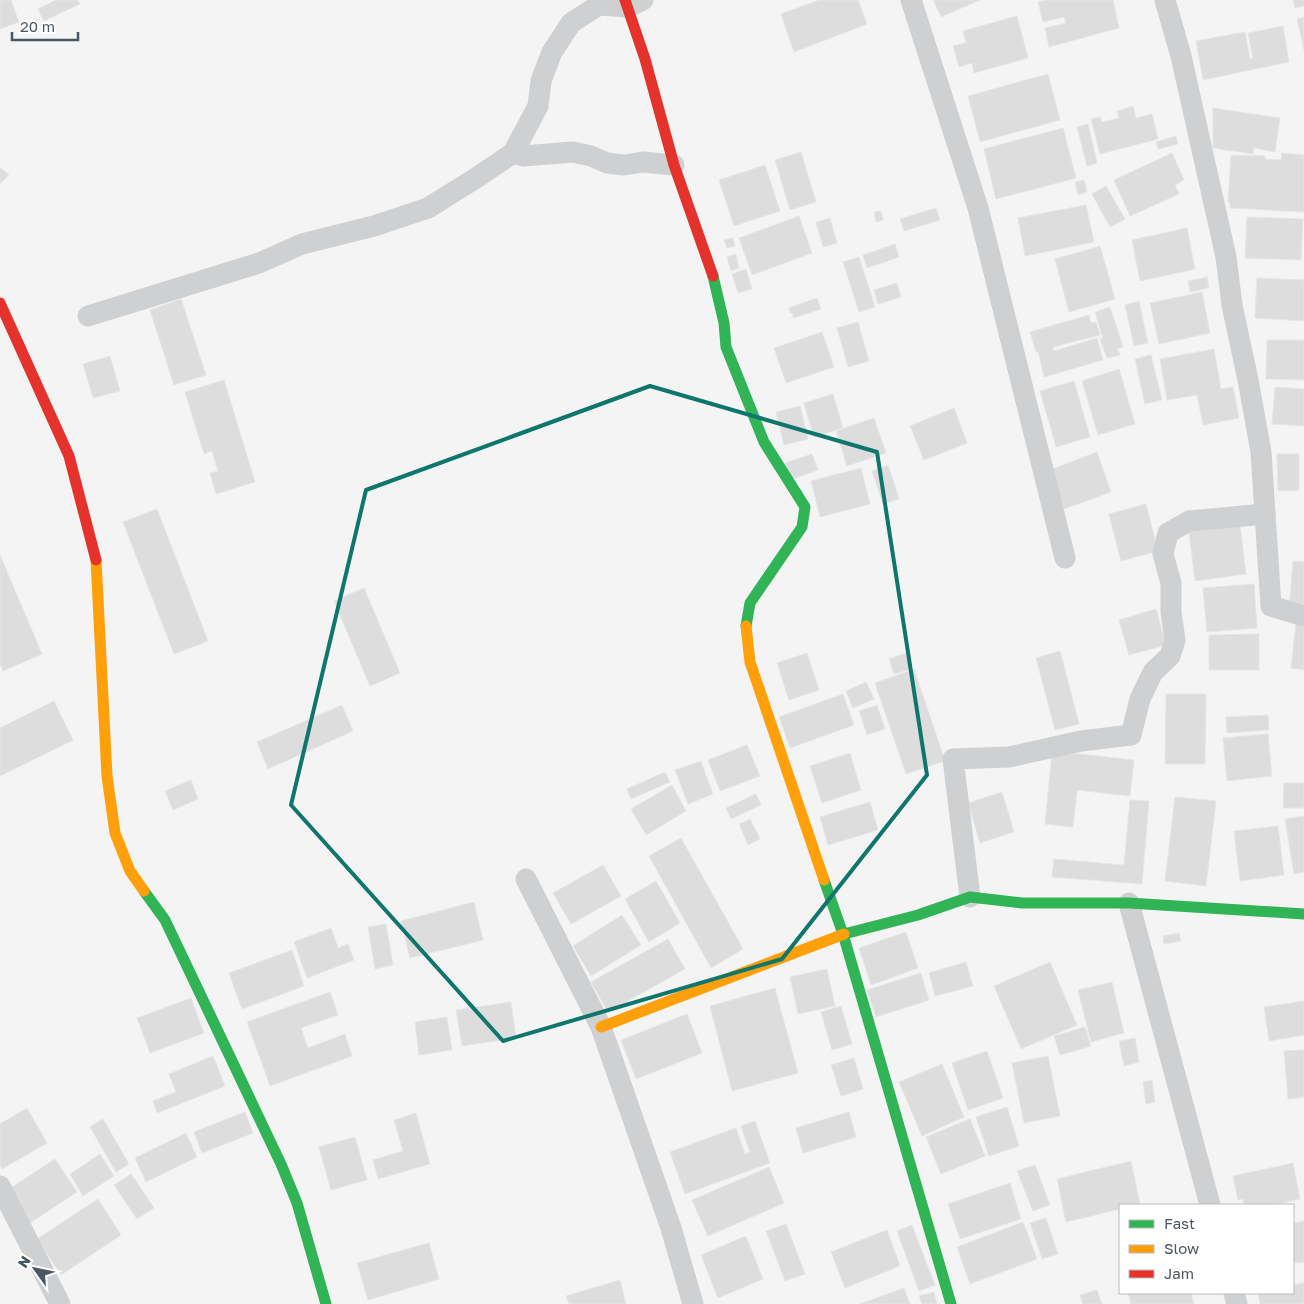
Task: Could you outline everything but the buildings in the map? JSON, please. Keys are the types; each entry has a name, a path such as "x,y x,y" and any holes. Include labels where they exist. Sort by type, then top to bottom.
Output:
{"street":[{"path":"911,0 978,208 1065,558"},
{"path":"1165,0 1181,56 1226,257 1232,305 1262,452 1271,606 1304,616"},
{"path":"88,316 259,263 302,244 374,226 428,208 513,153 538,106 541,81 552,52 571,23 599,5 632,2 645,59 674,165 716,286 724,323 726,347 764,442 804,507 802,527 750,603 746,625 750,662 843,934 951,1304"},
{"path":"513,153 523,156 573,152 624,165 644,162 674,165"},
{"path":"0,303 69,456 97,564 107,776 115,833 130,871 165,920 281,1164 297,1203 326,1304"},
{"path":"970,897 953,759 1009,757 1081,742 1131,735 1140,699 1153,672 1170,656 1174,640 1171,612 1171,583 1163,554 1168,533 1189,521 1265,514"},
{"path":"526,879 601,1027 671,1228 693,1304"},
{"path":"601,1027 843,934 918,915 970,897 1022,903 1129,903 1304,914"},
{"path":"1129,903 1210,1204"},
{"path":"0,1186 60,1304"}],"highlighted area":[{"path":"650,386 877,452 927,775 782,959 503,1041 291,805 366,490"}],"traffic: fast":[{"path":"713,276 724,323 726,347 764,442 805,507 802,527 750,603 746,626"},
{"path":"824,880 843,934 951,1304"},
{"path":"144,891 165,920 281,1164 297,1203 326,1304"},
{"path":"844,934 918,915 970,897 1022,903 1129,903 1304,914"}],"traffic: slow":[{"path":"96,560 107,776 115,833 130,871 144,891"},
{"path":"746,626 750,662 824,880"},
{"path":"601,1027 844,934"}],"traffic: jam":[{"path":"625,0 645,59 674,165 713,276"},
{"path":"0,303 69,456 96,560"}]}
